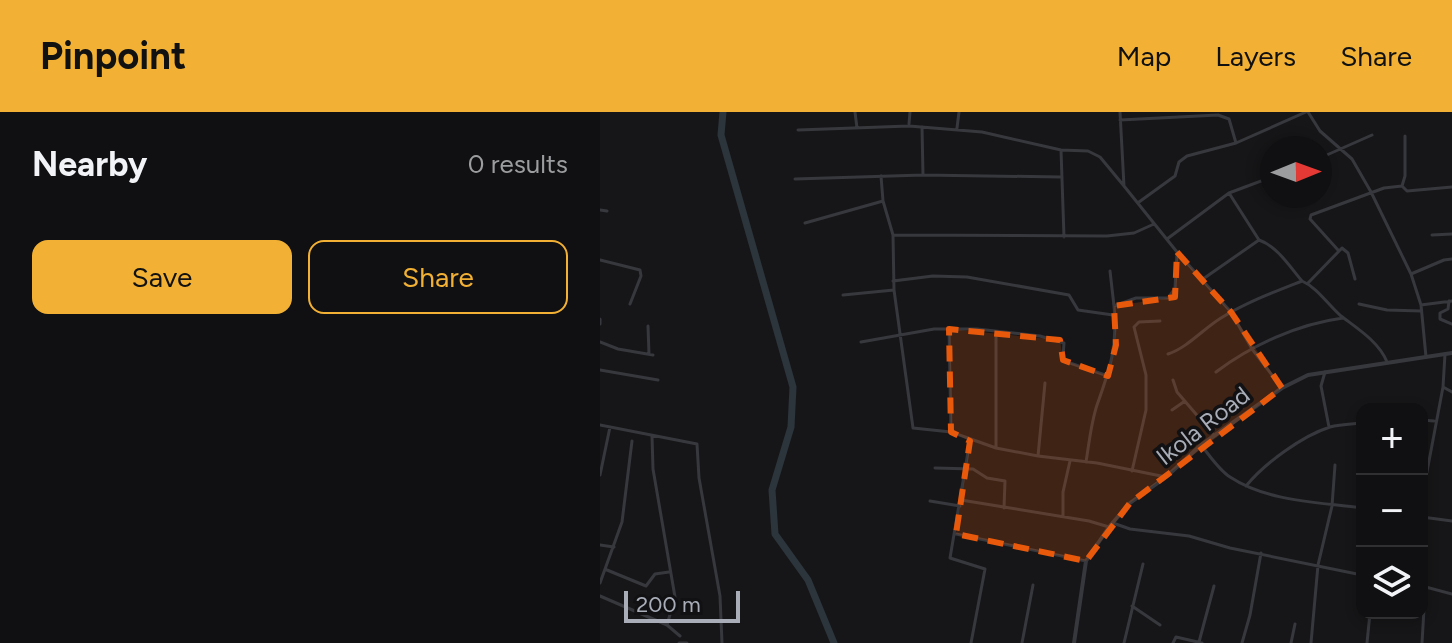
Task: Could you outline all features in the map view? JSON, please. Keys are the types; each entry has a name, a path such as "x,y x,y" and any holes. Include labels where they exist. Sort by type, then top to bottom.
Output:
{"street":[{"path":"855,112 857,128"},
{"path":"909,126 910,112"},
{"path":"957,129 959,112"},
{"path":"1120,112 1124,186"},
{"path":"1139,202 1175,176 1179,162 1187,156 1236,143 1307,112 1320,131 1352,159 1411,274 1421,305 1426,357"},
{"path":"1120,120 1218,115 1229,119 1236,143"},
{"path":"798,130 909,126 957,129 1095,154 1231,312 1252,349 1282,388"},
{"path":"922,127 923,175"},
{"path":"1332,153 1372,135"},
{"path":"1402,186 1407,155 1405,136"},
{"path":"1061,150 1064,237"},
{"path":"795,179 923,175 1061,177"},
{"path":"881,176 883,201 893,235 893,281 912,426 915,429 951,432 996,448 1166,477"},
{"path":"1167,239 1229,193 1260,181"},
{"path":"1402,186 1407,191 1452,187"},
{"path":"1338,250 1310,217 1371,192 1402,186"},
{"path":"1229,193 1259,240 1284,258 1302,281 1308,283 1343,318 1355,324 1381,351 1387,362"},
{"path":"805,223 883,201"},
{"path":"600,210 607,211"},
{"path":"893,235 1064,237 1134,233 1155,223"},
{"path":"1432,235 1452,234"},
{"path":"1202,280 1259,240"},
{"path":"1308,283 1342,248 1348,253 1355,279"},
{"path":"1114,306 1128,300 1168,298 1175,288 1177,252"},
{"path":"1411,274 1452,259"},
{"path":"600,260 640,270 641,276 630,304"},
{"path":"1086,462 1097,406 1116,345 1110,271"},
{"path":"893,281 933,276 1000,281 1069,295 1078,310 1115,316"},
{"path":"1168,354 1231,312 1302,281"},
{"path":"843,295 894,290"},
{"path":"1421,305 1450,301 1448,309 1440,313 1440,319 1452,324"},
{"path":"1359,304 1387,310 1421,311"},
{"path":"1216,372 1238,356 1298,329 1343,318"},
{"path":"1132,471 1146,410 1146,375 1134,327 1139,322 1160,321"},
{"path":"600,342 618,349 651,354 648,326"},
{"path":"861,342 949,329 996,330 1060,340 1064,343 1063,357 1067,362 1108,376"},
{"path":"949,329 951,432"},
{"path":"996,330 996,448"},
{"name":"Ikola Road","path":"1074,643 1086,561 1130,503 1166,477 1214,435 1282,388 1308,375 1452,353"},
{"path":"1428,476 1443,387 1445,354"},
{"path":"600,370 658,380"},
{"path":"1326,371 1321,386 1329,427"},
{"path":"1173,380 1177,392 1214,435"},
{"path":"1038,456 1045,383"},
{"path":"1443,387 1452,392"},
{"path":"1172,410 1185,401"},
{"path":"1428,420 1436,421"},
{"path":"1246,486 1258,471 1329,427 1356,424"},
{"path":"600,425 697,444 699,478 720,596 722,643"},
{"path":"600,475 610,426"},
{"path":"652,435 653,469 675,597 667,625"},
{"path":"970,440 951,559 985,569 971,643"},
{"path":"600,583 622,522 632,441"},
{"path":"1201,445 1223,472 1246,486 1265,493 1356,508"},
{"path":"1063,516 1063,492 1070,461"},
{"path":"1311,643 1318,565 1332,506 1335,465"},
{"path":"935,468 973,469 987,478 1006,482 1004,508"},
{"path":"961,500 1189,536 1230,548 1356,574"},
{"path":"930,501 960,506"},
{"path":"1428,518 1452,521"},
{"path":"956,534 1086,561"},
{"path":"600,545 614,547"},
{"path":"1242,643 1261,553"},
{"path":"1124,643 1143,564"},
{"path":"606,570 646,586 655,574 669,572"},
{"path":"1022,643 1033,585"},
{"path":"1173,643 1176,637 1200,642 1214,586"},
{"path":"1428,588 1452,594"},
{"path":"600,596 667,625 680,636"},
{"path":"1132,606 1160,625"},
{"path":"1367,643 1369,619"},
{"path":"1422,619 1422,643"},
{"path":"1291,643 1295,624"},
{"path":"679,643 687,643"}],"highlighted area":[{"path":"1177,252 1231,312 1282,388 1130,503 1086,561 956,534 970,441 951,432 949,329 1060,340 1063,360 1108,376 1116,345 1114,306 1175,297"}],"waterway":[{"path":"723,112 721,135 793,387 791,427 772,490 775,534 808,580 834,643"}]}
